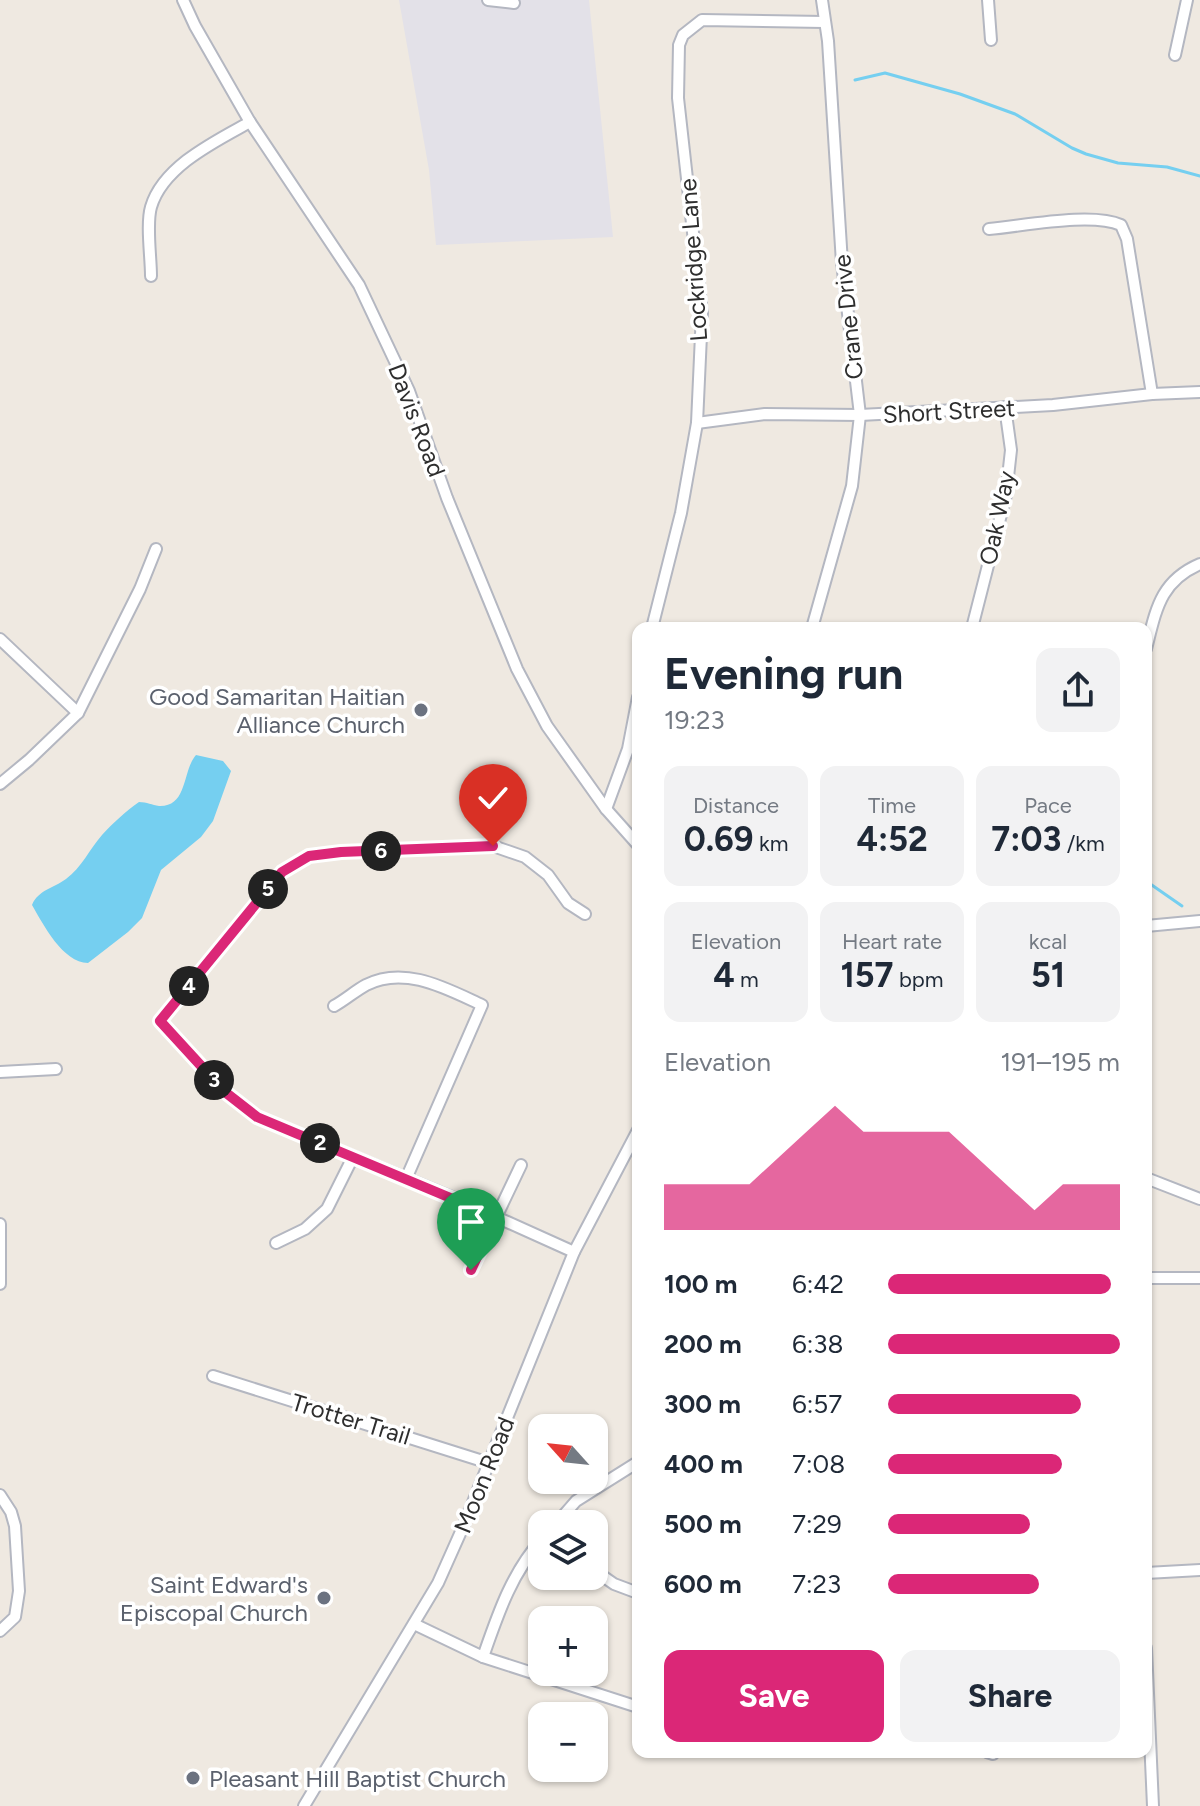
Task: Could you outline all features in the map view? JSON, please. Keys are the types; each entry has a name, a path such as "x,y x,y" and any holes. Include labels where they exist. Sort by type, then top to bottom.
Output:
{"street":[{"name":"Davis Road","path":"183,0 250,122 359,285 409,391 447,498 517,669 547,726 606,809 632,838"},
{"path":"488,0 514,3"},
{"name":"Crane Drive","path":"814,622 852,486 860,415 842,263 828,41 822,0"},
{"path":"988,0 991,40"},
{"path":"1175,55 1187,0"},
{"name":"Lockridge Lane","path":"654,622 681,513 697,423 702,313 678,98 679,45 683,35 702,20 824,22"},
{"path":"151,276 150,209 158,191 193,154 250,122"},
{"path":"989,229 1078,220 1109,220 1121,225 1127,239 1152,394"},
{"name":"Short Street","path":"697,423 765,414 860,415 1053,405 1200,392"},
{"name":"Oak Way","path":"974,622 1006,495 1011,450 1005,407"},
{"path":"0,784 78,713 156,549"},
{"path":"1152,632 1168,585 1200,564"},
{"path":"0,639 78,713"},
{"path":"606,809 628,749 632,728"},
{"path":"574,1252 257,1117 225,1092 160,1021 282,872 309,856 493,846 525,857 548,875 568,903 585,914"},
{"path":"1152,925 1200,921"},
{"path":"334,1006 369,984 398,977 427,981 482,1005 406,1179"},
{"path":"0,1072 56,1069"},
{"name":"Moon Road","path":"304,1806 438,1583 574,1252 632,1141"},
{"path":"276,1243 305,1229 327,1209 353,1157"},
{"path":"471,1270 521,1165"},
{"path":"1152,1180 1200,1199"},
{"path":"0,1224 0,1284"},
{"path":"1152,1278 1200,1278"},
{"name":"Trotter Trail","path":"213,1376 489,1463"},
{"path":"568,1510 576,1501 632,1466"},
{"path":"0,1495 11,1512 15,1526 19,1591 15,1617 0,1631"},
{"path":"483,1657 504,1596 528,1554"},
{"path":"1152,1573 1200,1570"},
{"path":"608,1580 632,1591"},
{"path":"414,1624 483,1657 632,1705"},
{"path":"1151,1758 1153,1806"}],"shaded area":[{"path":"399,0 589,0 613,237 436,245 429,170"}],"water":[{"path":"196,755 223,761 231,771 213,821 201,837 161,870 142,918 128,932 88,963 70,957 42,922 32,905 35,900 72,874 102,835 139,802 159,806 175,801"}],"waterway":[{"path":"855,80 885,73 960,94 1015,114 1086,154 1118,163 1167,167 1200,176"},
{"path":"1152,885 1182,906"}],"place":[{"name":"Good Samaritan Haitian Alliance Church","path":"421,710"},
{"name":"Saint Edward's Episcopal Church","path":"324,1598"},
{"name":"Pleasant Hill Baptist Church","path":"193,1778"}],"route":[{"path":"471,1270 496,1217 257,1117 225,1092 160,1021 282,872 309,856 493,846"}]}
